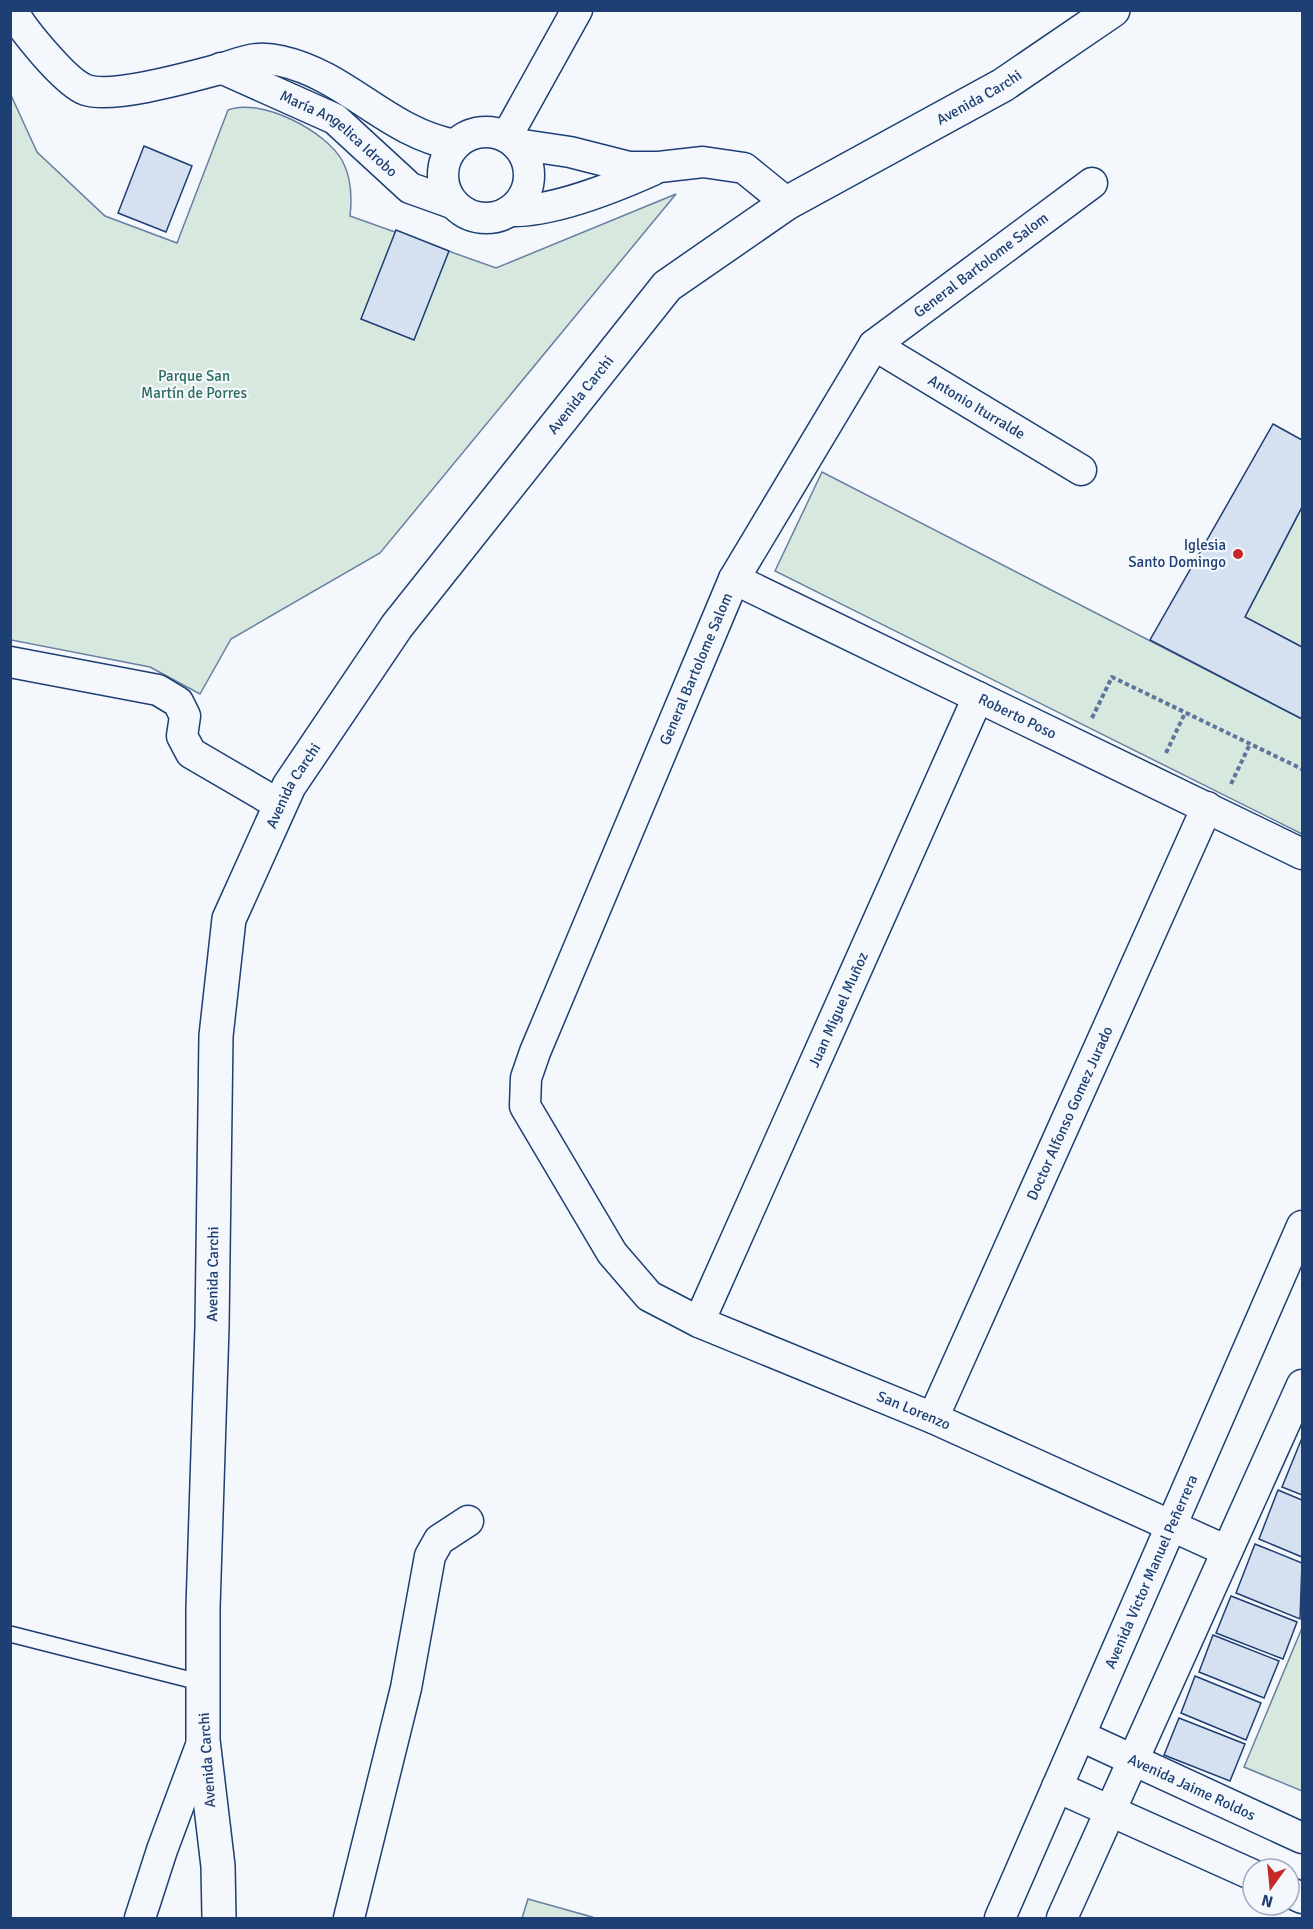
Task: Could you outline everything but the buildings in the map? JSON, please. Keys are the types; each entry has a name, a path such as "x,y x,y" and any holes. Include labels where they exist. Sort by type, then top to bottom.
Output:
{"street":[{"path":"511,140 577,10"},
{"name":"Avenida Carchi","path":"219,1918 218,1866 203,1740 216,1036 229,919 280,805 289,786 397,626 667,286 787,203 1004,85 1113,10"},
{"path":"21,16 52,62 86,90 128,91 221,68 253,57 280,60 327,77 411,132 433,141 455,145"},
{"name":"María Angelica Idrobo","path":"221,68 335,119 410,188 452,203"},
{"path":"659,167 608,189 532,212 511,211 491,219 462,212 452,203 445,191 442,177 444,163 455,145 472,134 486,132 511,140 629,167 659,167 703,162 744,168 787,203"},
{"path":"511,140 528,164 530,179 526,194 511,211"},
{"name":"General Bartolome Salom","path":"612,1253 525,1106 526,1078 734,579 874,345 1092,183"},
{"name":"Antonio Iturralde","path":"874,345 1081,470"},
{"name":"Roberto Poso","path":"734,579 1302,854"},
{"path":"10,662 158,690 178,702 185,717 182,736 191,753 280,805"},
{"name":"Juan Miguel Muñoz","path":"699,1322 978,697"},
{"name":"Doctor Alfonso Gomez Jurado","path":"933,1418 1213,810"},
{"name":"Avenida Victor Manuel Peñerrera","path":"1000,1918 1301,1232"},
{"name":"San Lorenzo","path":"612,1253 649,1296 699,1322 933,1418 1171,1528 1227,1551"},
{"path":"1062,1918 1302,1385"},
{"path":"349,1918 406,1688 430,1556 438,1540 468,1521"},
{"name":"Avenida Jaime Roldos","path":"1081,1736 1302,1838"},
{"path":"140,1918 162,1850 203,1740"},
{"path":"1057,1787 1241,1870"}],"lane":[{"path":"10,1634 203,1683"}],"path":[{"path":"1078,745 1112,677 1302,769"},
{"path":"1152,781 1185,713"},
{"path":"1213,810 1251,744"}],"green space":[{"name":"Parque San Martín de Porres","path":"10,93 37,152 105,216 177,243 228,110 241,107 257,108 292,119 308,128 335,150 348,175 351,196 350,216 496,268 676,194 380,553 231,639 200,694 150,667 11,640"},
{"path":"822,472 1302,719 1302,834 775,571"},
{"path":"1302,507 1302,647 1245,617"},
{"path":"1302,1628 1302,1791 1244,1767"},
{"path":"528,1899 592,1917 522,1918"}],"place":[{"name":"Iglesia Santo Domingo","path":"1238,554"}]}
